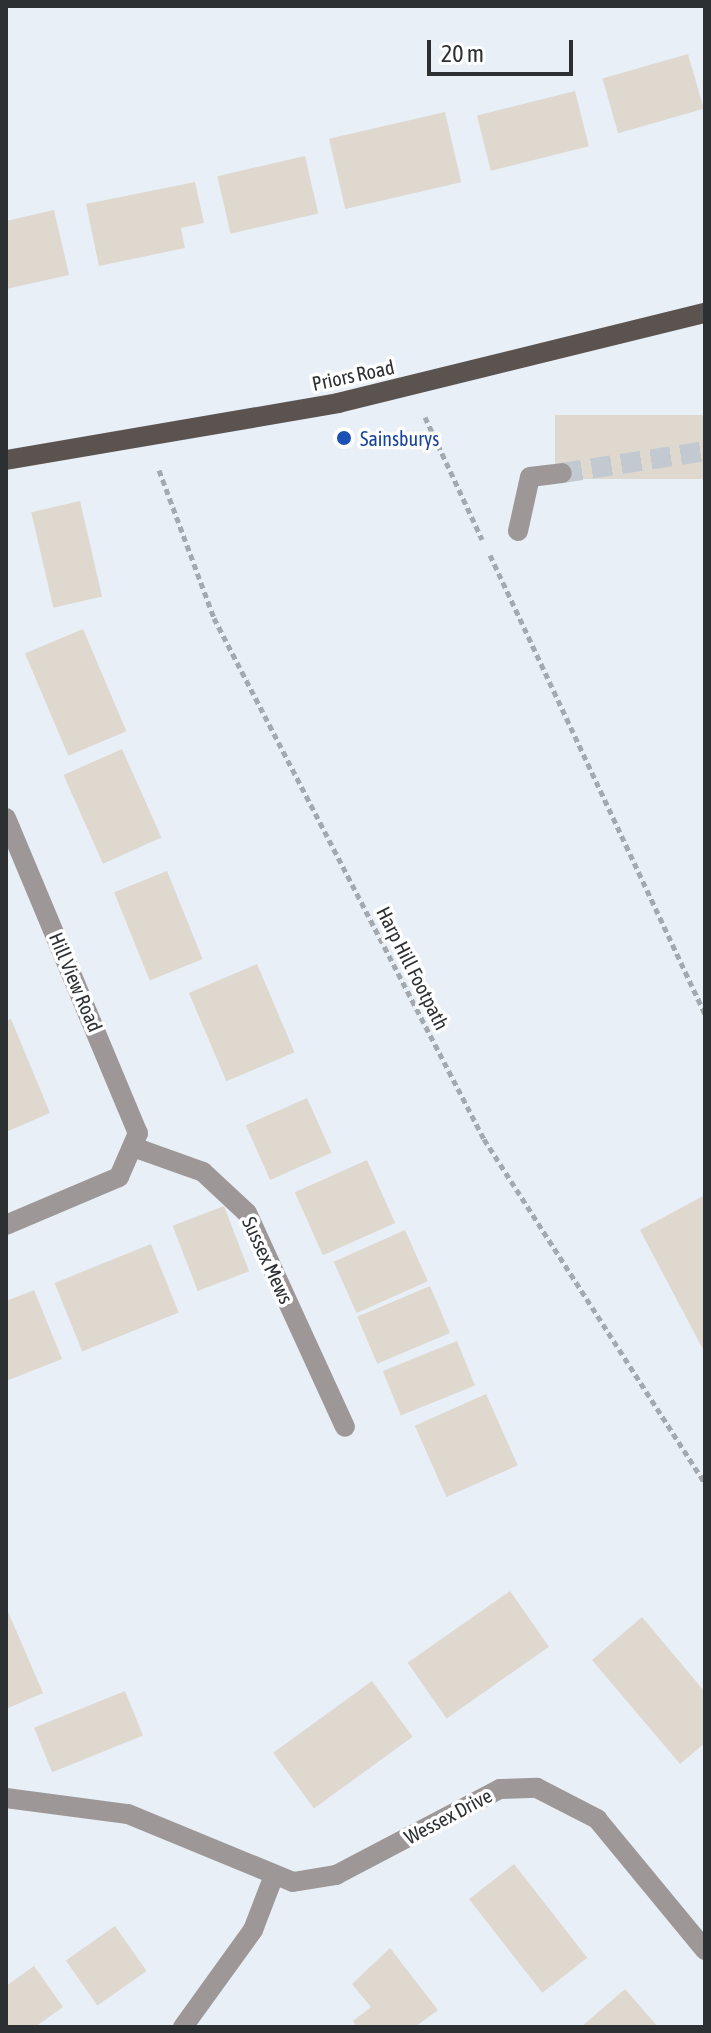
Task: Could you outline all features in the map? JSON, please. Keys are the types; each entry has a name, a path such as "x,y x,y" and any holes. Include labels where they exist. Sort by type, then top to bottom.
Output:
{"main road":[{"name":"Priors Road","path":"6,460 151,438 411,387 705,313"}],"street":[{"path":"518,531 530,477 562,473"},
{"name":"Hill View Road","path":"6,818 134,1118 136,1148"},
{"path":"6,1225 119,1177 136,1148"},
{"name":"Sussex Mews","path":"136,1148 203,1172 247,1213 345,1427"},
{"name":"Wessex Drive","path":"6,1798 128,1814 273,1878 336,1875 500,1789 537,1788 597,1819 705,1950"},
{"path":"183,2027 253,1930 273,1878"}],"path":[{"path":"411,387 705,1014"},
{"name":"Harp Hill Footpath","path":"151,438 214,618 484,1139 705,1483"}],"building":[{"path":"688,54 704,109 618,133 602,79"},
{"path":"575,91 589,146 491,171 477,115"},
{"path":"445,112 461,182 345,209 329,139"},
{"path":"305,156 318,213 231,234 217,176"},
{"path":"195,182 204,223 181,228 185,248 99,266 86,204"},
{"path":"54,210 69,275 6,289 6,221"},
{"path":"555,415 705,415 705,479 555,479"},
{"path":"80,501 102,596 53,608 31,512"},
{"path":"83,629 126,731 68,756 25,654"},
{"path":"122,749 161,838 103,864 64,775"},
{"path":"167,871 203,959 150,980 114,892"},
{"path":"257,964 295,1052 226,1081 189,993"},
{"path":"11,1019 50,1113 6,1132 6,1021"},
{"path":"307,1098 331,1153 270,1180 246,1125"},
{"path":"367,1160 395,1223 323,1255 295,1192"},
{"path":"705,1195 705,1353 640,1230"},
{"path":"224,1206 249,1271 198,1291 173,1226"},
{"path":"405,1230 428,1281 357,1313 334,1262"},
{"path":"151,1244 179,1313 82,1352 55,1283"},
{"path":"430,1286 450,1333 377,1364 357,1317"},
{"path":"34,1290 62,1359 6,1381 6,1301"},
{"path":"457,1341 475,1386 401,1415 383,1371"},
{"path":"486,1394 518,1465 446,1497 415,1426"},
{"path":"510,1591 549,1647 447,1718 408,1663"},
{"path":"6,1607 43,1693 6,1709"},
{"path":"642,1617 705,1692 705,1743 680,1764 592,1660"},
{"path":"372,1681 413,1737 314,1809 273,1753"},
{"path":"125,1691 143,1736 52,1772 34,1728"},
{"path":"514,1864 587,1958 542,1993 469,1899"},
{"path":"115,1926 147,1971 97,2005 66,1960"},
{"path":"390,1948 438,2010 415,2027 357,2027 353,2021 371,2007 352,1984"},
{"path":"34,1966 63,2007 35,2027 6,2027 6,1986"},
{"path":"625,1989 658,2027 581,2027"}],"tunnel":[{"path":"562,473 705,451"}],"place":[{"name":"Sainsburys","path":"344,438"}]}
